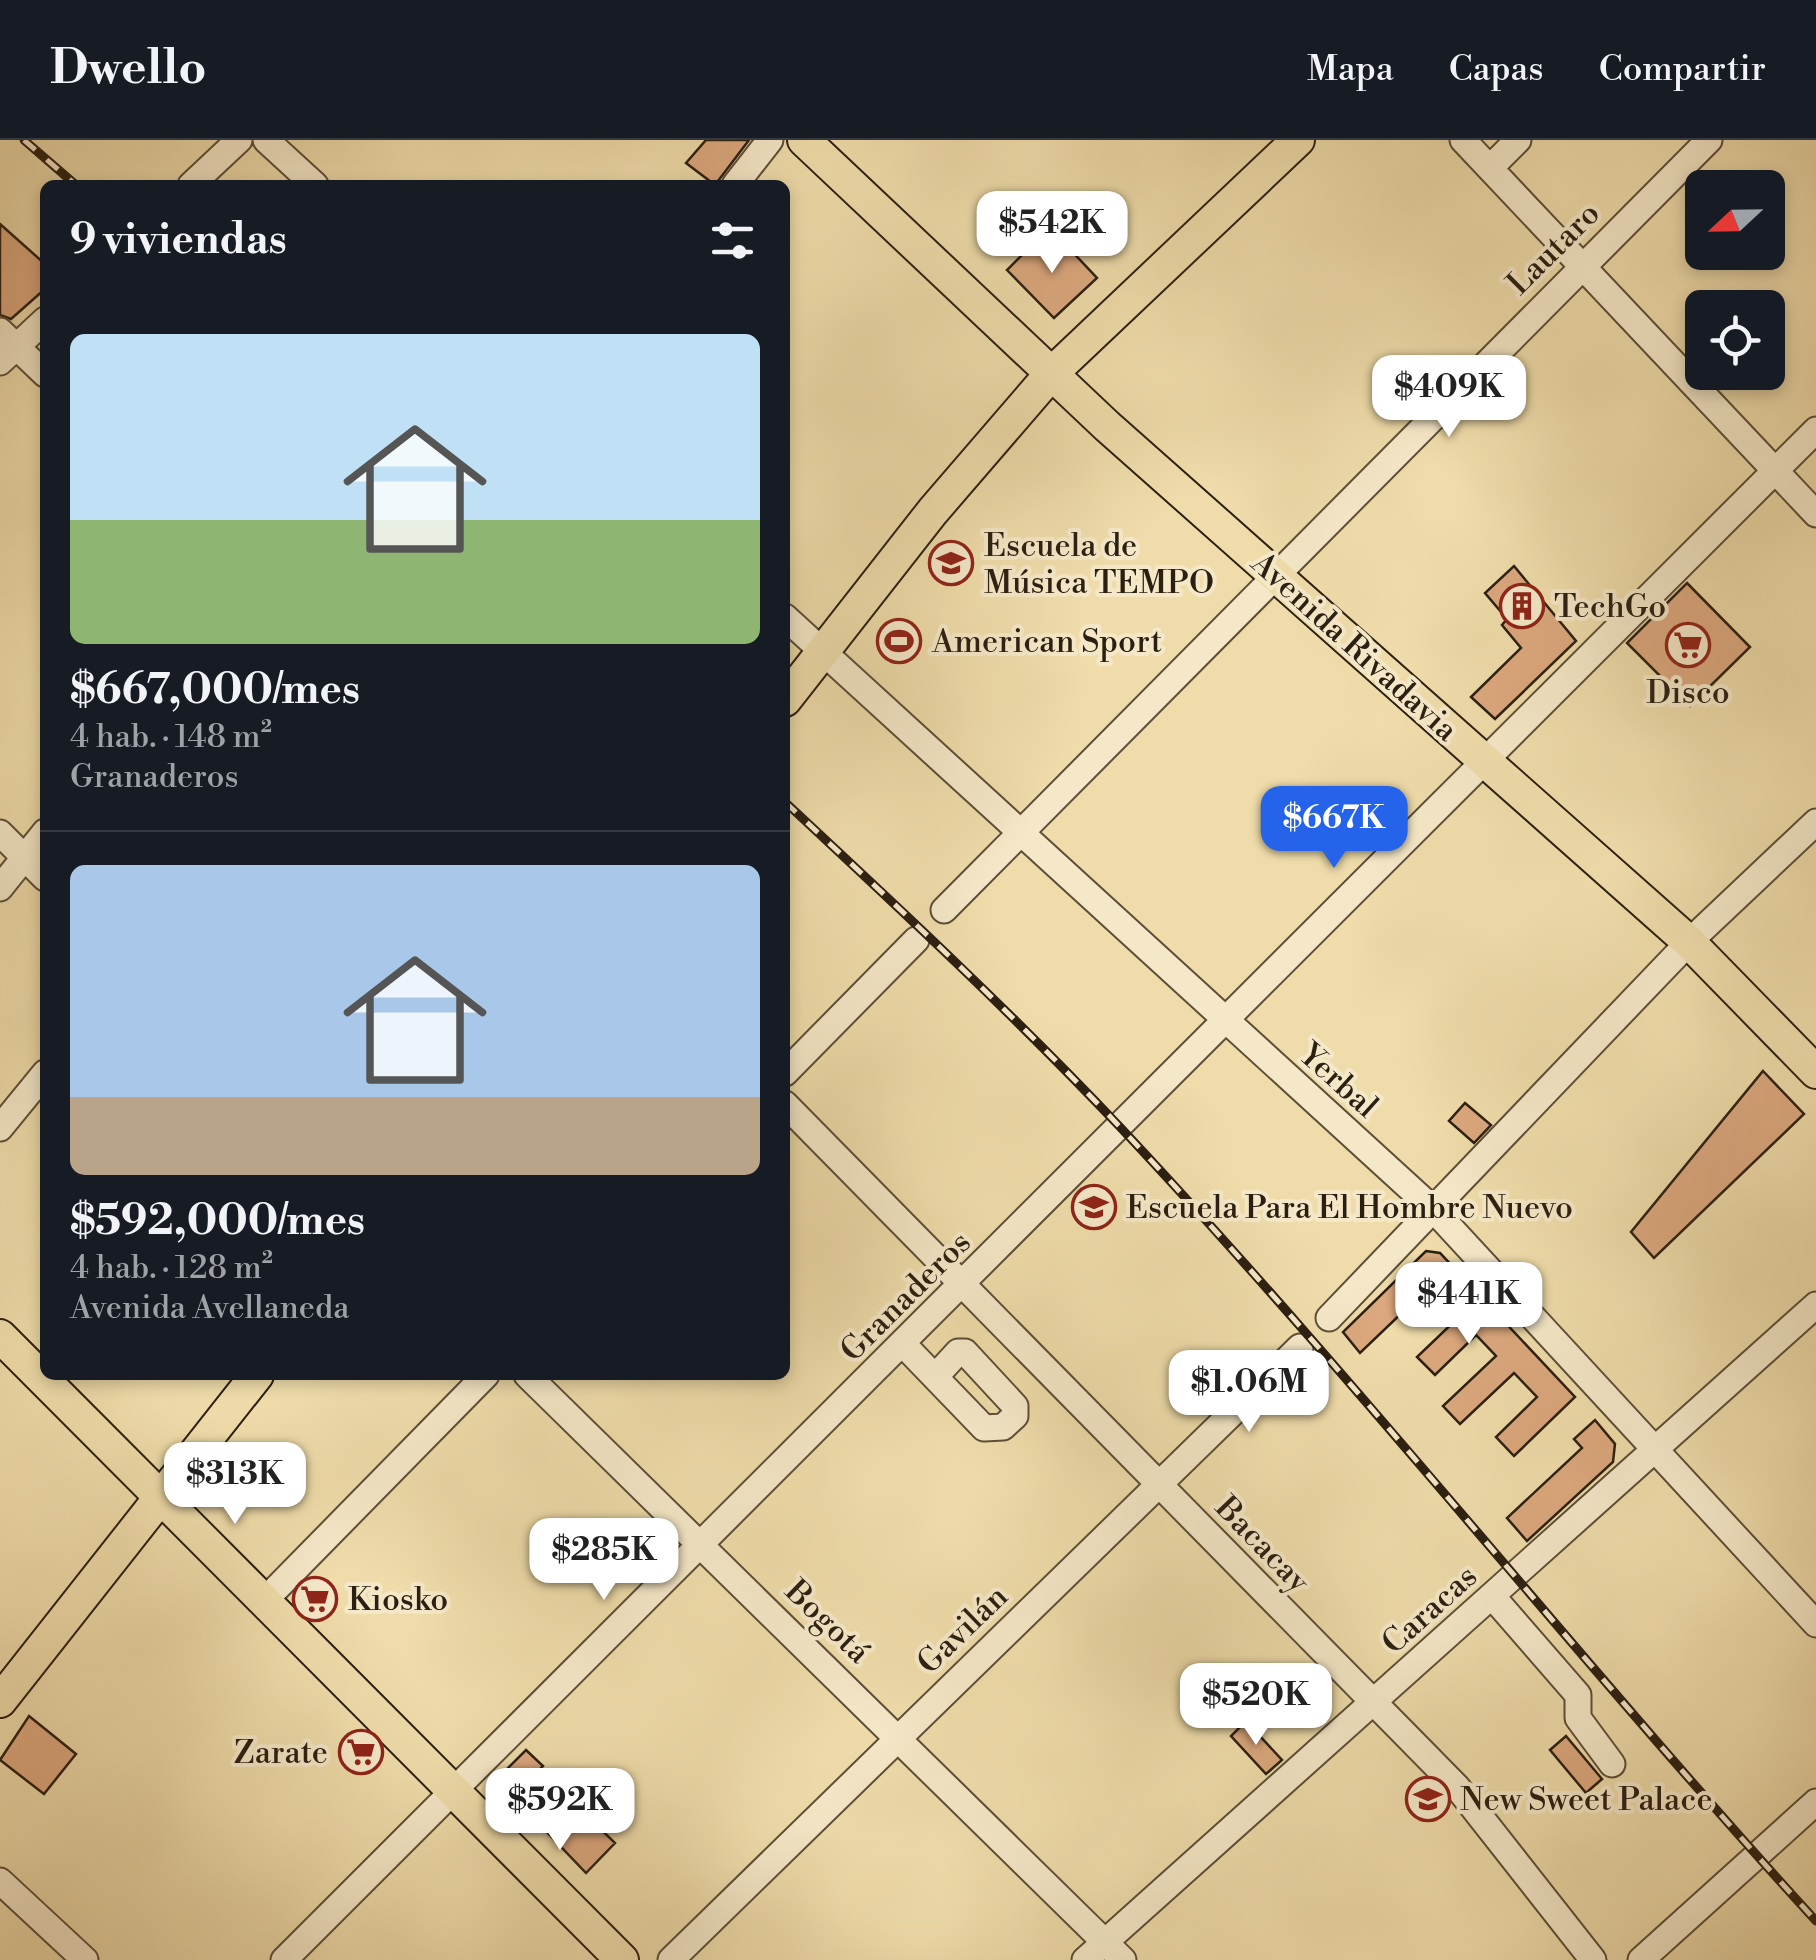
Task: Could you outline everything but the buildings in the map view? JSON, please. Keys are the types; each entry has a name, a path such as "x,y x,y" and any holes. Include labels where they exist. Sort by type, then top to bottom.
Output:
{"main road":[{"name":"Avenida Rivadavia","path":"804,140 1050,374 1689,942 1816,1072"},
{"path":"790,694 933,511 1050,374 1298,140"},
{"path":"0,1336 40,1376"},
{"path":"44,1380 622,1960"},
{"path":"0,1701 252,1380"}],"street":[{"path":"196,180 239,140"},
{"path":"266,140 309,180"},
{"path":"739,180 770,140"},
{"path":"1463,140 1816,514"},
{"path":"1490,168 1518,140"},
{"name":"Lautaro","path":"944,910 1709,140"},
{"path":"40,323 6,347 40,371"},
{"name":"Granaderos","path":"284,1960 1816,430"},
{"name":"Yerbal","path":"790,622 1434,1210 1816,1624"},
{"path":"1329,1318 1689,942 1816,822"},
{"path":"0,833 40,873"},
{"path":"0,888 40,838"},
{"path":"790,1067 916,940"},
{"path":"0,1128 40,1079"},
{"name":"Bacacay","path":"790,1109 1458,1787 1592,1960"},
{"name":"Caracas","path":"1085,1960 1114,1950 1372,1704 1816,1304"},
{"path":"903,1344 935,1377"},
{"name":"Gavilán","path":"671,1960 1300,1347"},
{"path":"264,1601 481,1380"},
{"name":"Bogotá","path":"532,1380 1114,1950"},
{"path":"1492,1596 1578,1696 1578,1718 1612,1764"},
{"path":"1641,1960 1816,1802"},
{"path":"0,1881 85,1960"}],"railway":[{"path":"24,140 70,180"},
{"path":"790,807 997,1002 1120,1127 1297,1323 1816,1921"}],"place":[{"name":"Escuela de Música TEMPO","path":"951,563"},
{"name":"TechGo","path":"1522,606"},
{"name":"American Sport","path":"899,641"},
{"name":"Disco","path":"1688,645"},
{"name":"Escuela Para El Hombre Nuevo","path":"1094,1207"},
{"name":"Kiosko","path":"315,1599"},
{"name":"Zarate","path":"361,1752"},
{"name":"New Sweet Palace","path":"1428,1799"}]}
